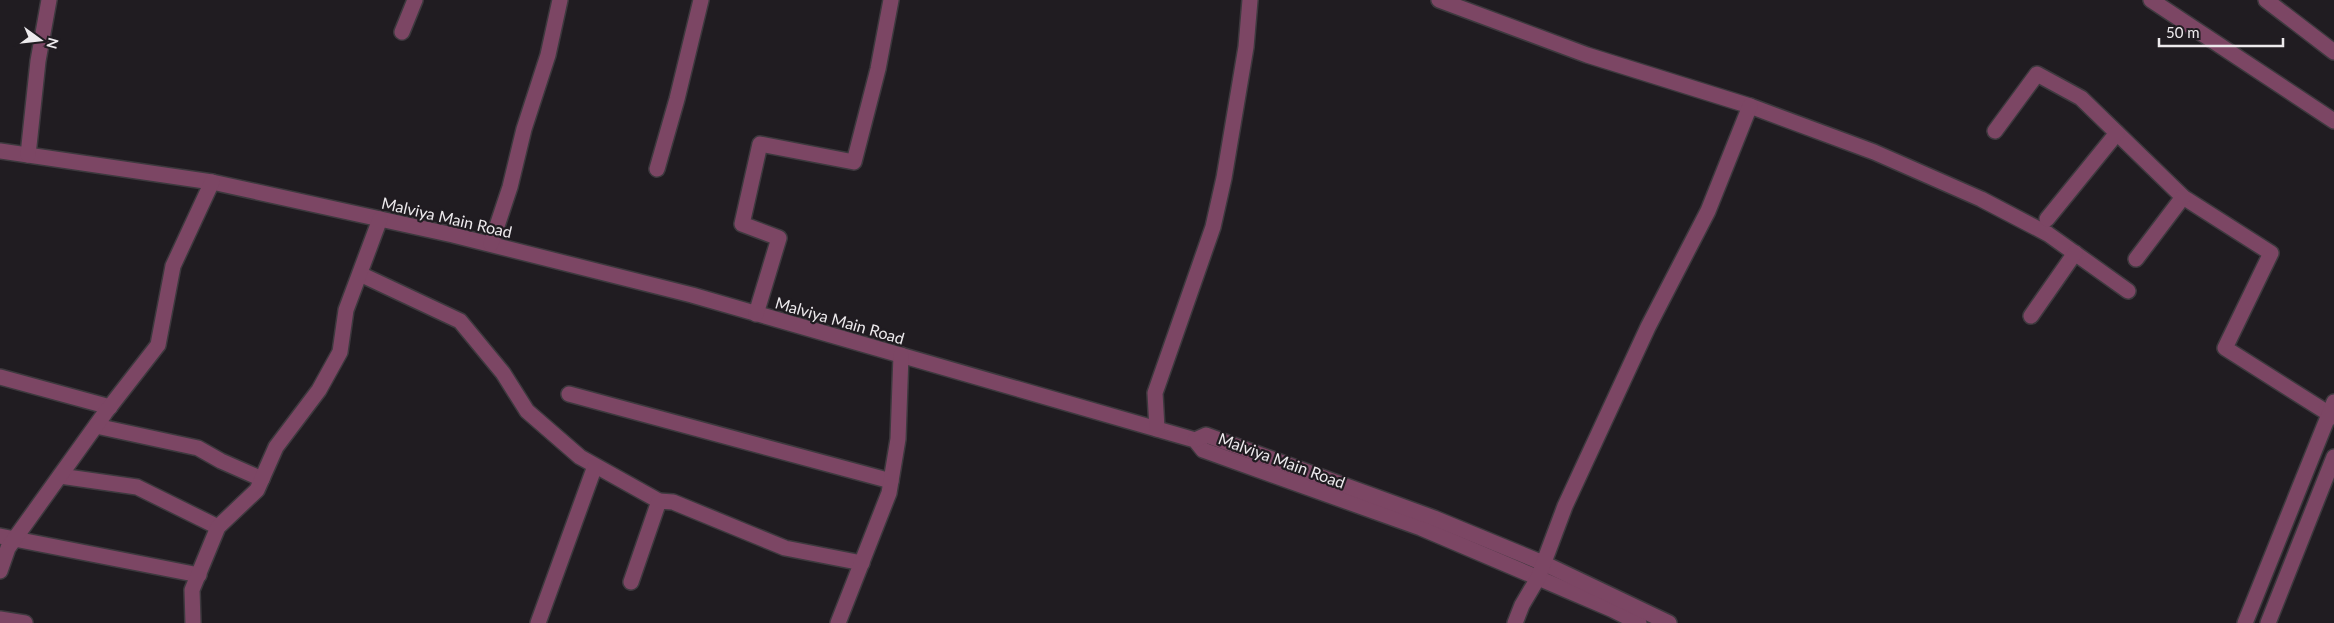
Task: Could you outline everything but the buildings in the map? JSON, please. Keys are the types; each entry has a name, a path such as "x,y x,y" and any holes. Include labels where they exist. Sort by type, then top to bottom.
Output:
{"street":[{"path":"28,155 38,61 49,0"},
{"path":"402,32 415,0"},
{"path":"491,244 510,188 524,129 548,55 560,0"},
{"path":"657,170 677,99 701,0"},
{"path":"756,314 779,238 742,224 760,144 854,162 878,69 891,0"},
{"path":"1156,429 1155,393 1213,227 1222,186 1246,47 1250,0"},
{"path":"1438,0 1586,55 1750,106 1874,152 1981,199 2048,234 2128,291"},
{"path":"2266,0 2334,52"},
{"path":"2154,1 2334,121"},
{"path":"1995,131 2037,74 2081,98 2184,197 2271,253 2225,348 2332,411 2245,623"},
{"path":"1515,623 1522,605 1538,578 1565,506 1648,327 1708,211 1750,106"},
{"path":"2047,219 2117,133"},
{"name":"Malviya Main Road","path":"0,151 212,182 491,244 692,295 1195,440 1206,435 1639,623"},
{"path":"0,571 8,548 7,538 60,476 158,345 173,266 212,182"},
{"path":"2136,260 2184,197"},
{"path":"193,623 192,590 218,527 257,490 276,447 319,390 340,352 346,310 380,219"},
{"path":"2031,316 2074,253"},
{"path":"360,274 460,321 503,373 527,411 580,458 659,501 673,502 785,548 862,563"},
{"path":"838,623 889,493 898,439 901,355"},
{"path":"0,377 110,407"},
{"path":"569,394 891,481"},
{"path":"96,426 198,448 221,461 262,479"},
{"path":"2268,623 2334,457"},
{"path":"538,623 594,466"},
{"path":"60,476 137,487 218,527"},
{"path":"1307,480 1434,518 1543,563 1669,623"},
{"path":"631,582 659,501"},
{"path":"7,538 88,552 199,575"},
{"path":"0,618 25,623"}]}
